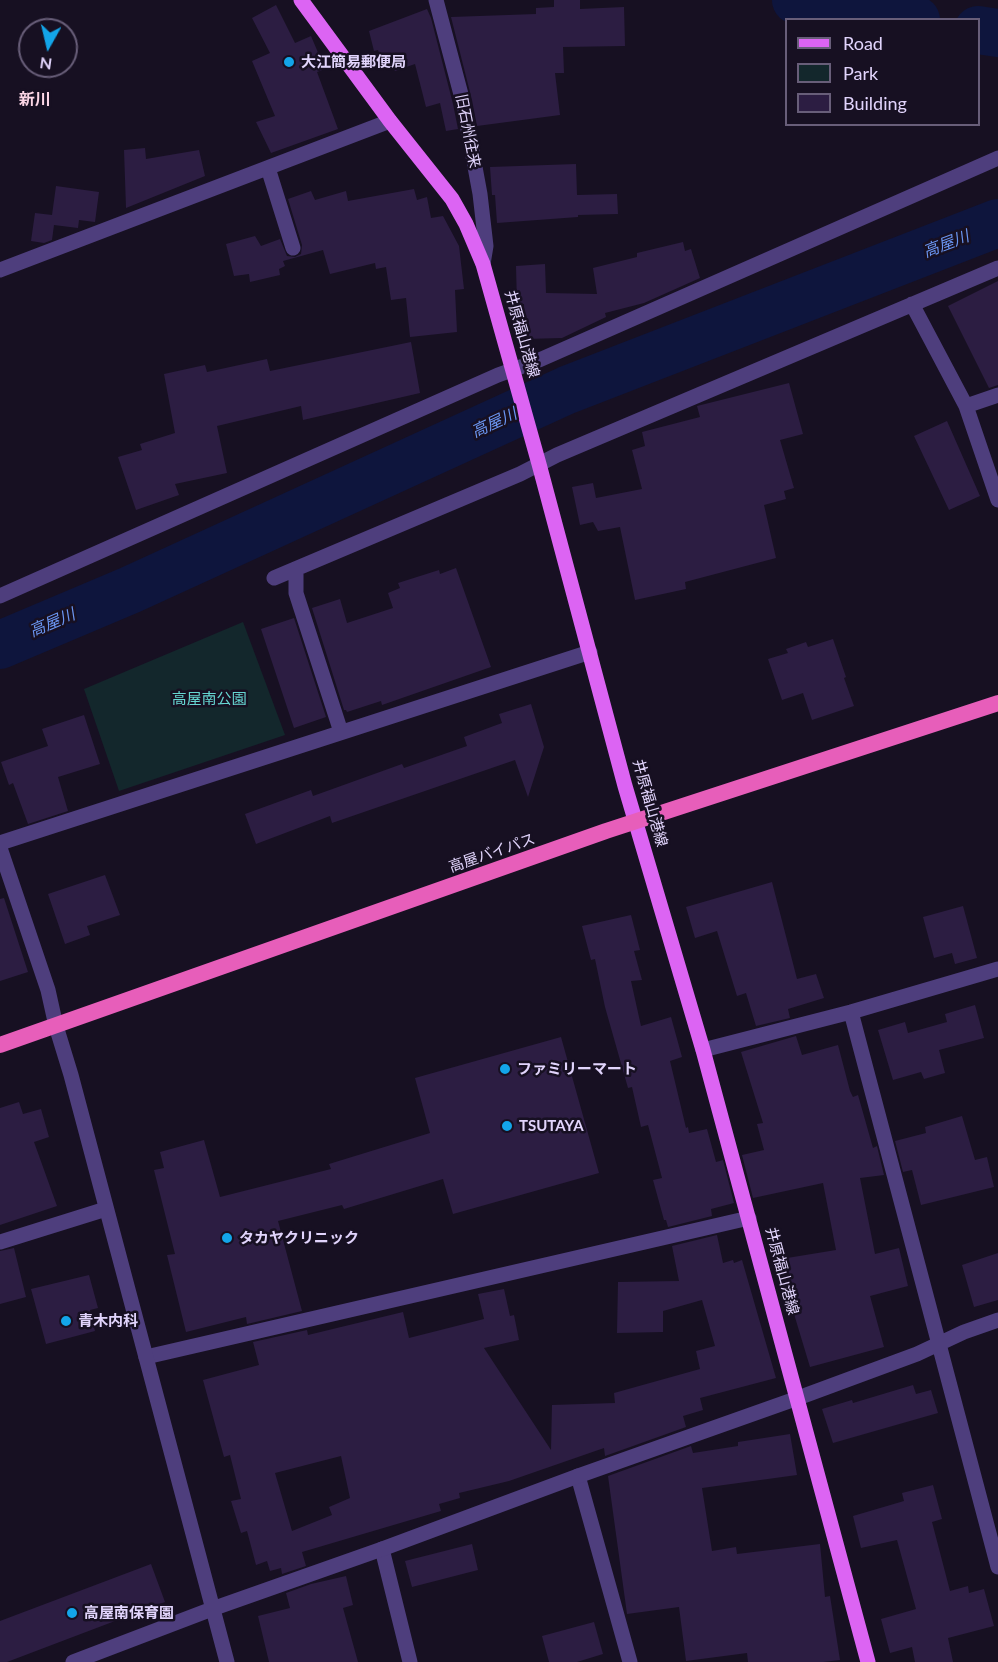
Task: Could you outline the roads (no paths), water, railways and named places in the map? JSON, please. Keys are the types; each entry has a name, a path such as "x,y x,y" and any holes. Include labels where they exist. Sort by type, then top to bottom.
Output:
{"highway":[{"name":"高屋バイパス","path":"0,1045 636,822 998,703"}],"main road":[{"name":"井原福山港線","path":"301,0 390,121 452,199 466,224 483,264 636,822 703,1050 868,1662"}],"street":[{"name":"旧石州往来","path":"436,0 463,102 480,194 486,246 483,264"},
{"path":"0,270 390,121"},
{"path":"0,596 498,375 515,374 998,158"},
{"path":"268,168 293,248"},
{"path":"274,579 520,474 538,458 998,268"},
{"path":"912,304 966,406 998,500"},
{"path":"966,406 998,395"},
{"path":"296,570 296,593 341,732"},
{"path":"0,843 590,652"},
{"path":"0,848 48,990 227,1662"},
{"path":"703,1050 851,1012 998,969"},
{"path":"851,1012 998,1567"},
{"path":"0,1242 106,1209"},
{"path":"146,1357 749,1218"},
{"path":"73,1662 212,1609 798,1398 998,1320"},
{"path":"578,1476 630,1662"},
{"path":"382,1549 410,1662"}],"waterway":[{"path":"796,0 904,18"},
{"path":"980,30 998,33"},
{"name":"高屋川","path":"0,645 130,590 567,390 998,223"}],"place":[{"name":"大江簡易郵便局","path":"289,62"},
{"name":"ファミリーマート","path":"505,1069"},
{"name":"TSUTAYA","path":"507,1126"},
{"name":"タカヤクリニック","path":"227,1238"},
{"name":"青木内科","path":"66,1321"},
{"name":"高屋南保育園","path":"72,1613"}],"district":[{"name":"新川","path":"35,100"}],"park label":[{"name":"高屋南公園","path":"209,699"}]}
